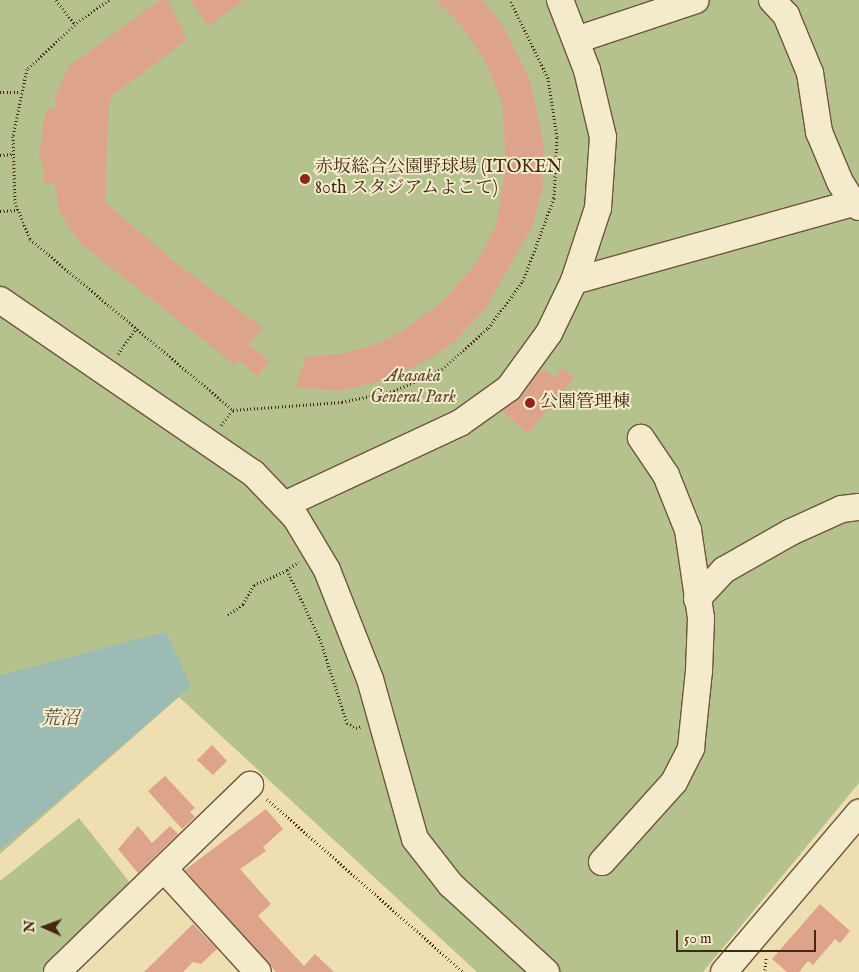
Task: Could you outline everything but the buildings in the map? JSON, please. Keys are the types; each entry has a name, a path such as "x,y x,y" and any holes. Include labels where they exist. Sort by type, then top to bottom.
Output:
{"street":[{"path":"284,505 460,423 509,388 549,333 574,281 598,208 603,137 576,40 560,0"},
{"path":"576,40 696,0"},
{"path":"574,281 856,205 840,182 818,132 810,73 786,15 772,0"},
{"path":"0,300 252,473 296,518 326,570 370,679 416,839 451,885 546,972"},
{"path":"602,862 674,782 690,748 700,671 701,618 688,530 666,476 641,438"},
{"path":"697,599 724,570 791,532 842,509 859,507"},
{"path":"58,972 250,785"},
{"path":"730,970 859,813"},
{"path":"164,869 243,967"}],"path":[{"path":"56,0 75,24"},
{"path":"109,0 75,24 27,70 20,92 14,154 18,210 30,239 233,410 369,398 442,369 488,328 523,281 554,198 557,137 548,78 510,0"},
{"path":"0,92 20,92"},
{"path":"0,155 14,154"},
{"path":"0,211 18,210"},
{"path":"105,371 136,328"},
{"path":"228,615 243,604 254,585 286,570 320,638 347,723 356,728 381,718"},
{"path":"250,785 464,972"}],"green space":[{"name":"Akasaka General Park","path":"0,0 859,0 859,783 703,972 477,972 179,697 0,854"},
{"path":"79,818 131,884 44,972 0,972 0,881"}],"water":[{"name":"荒沼","path":"166,632 191,686 0,850 0,675"}],"place":[{"name":"赤坂総合公園野球場 (ITOKEN 80th スタジアムよこて)","path":"305,179"},
{"name":"公園管理棟","path":"530,403"}]}
